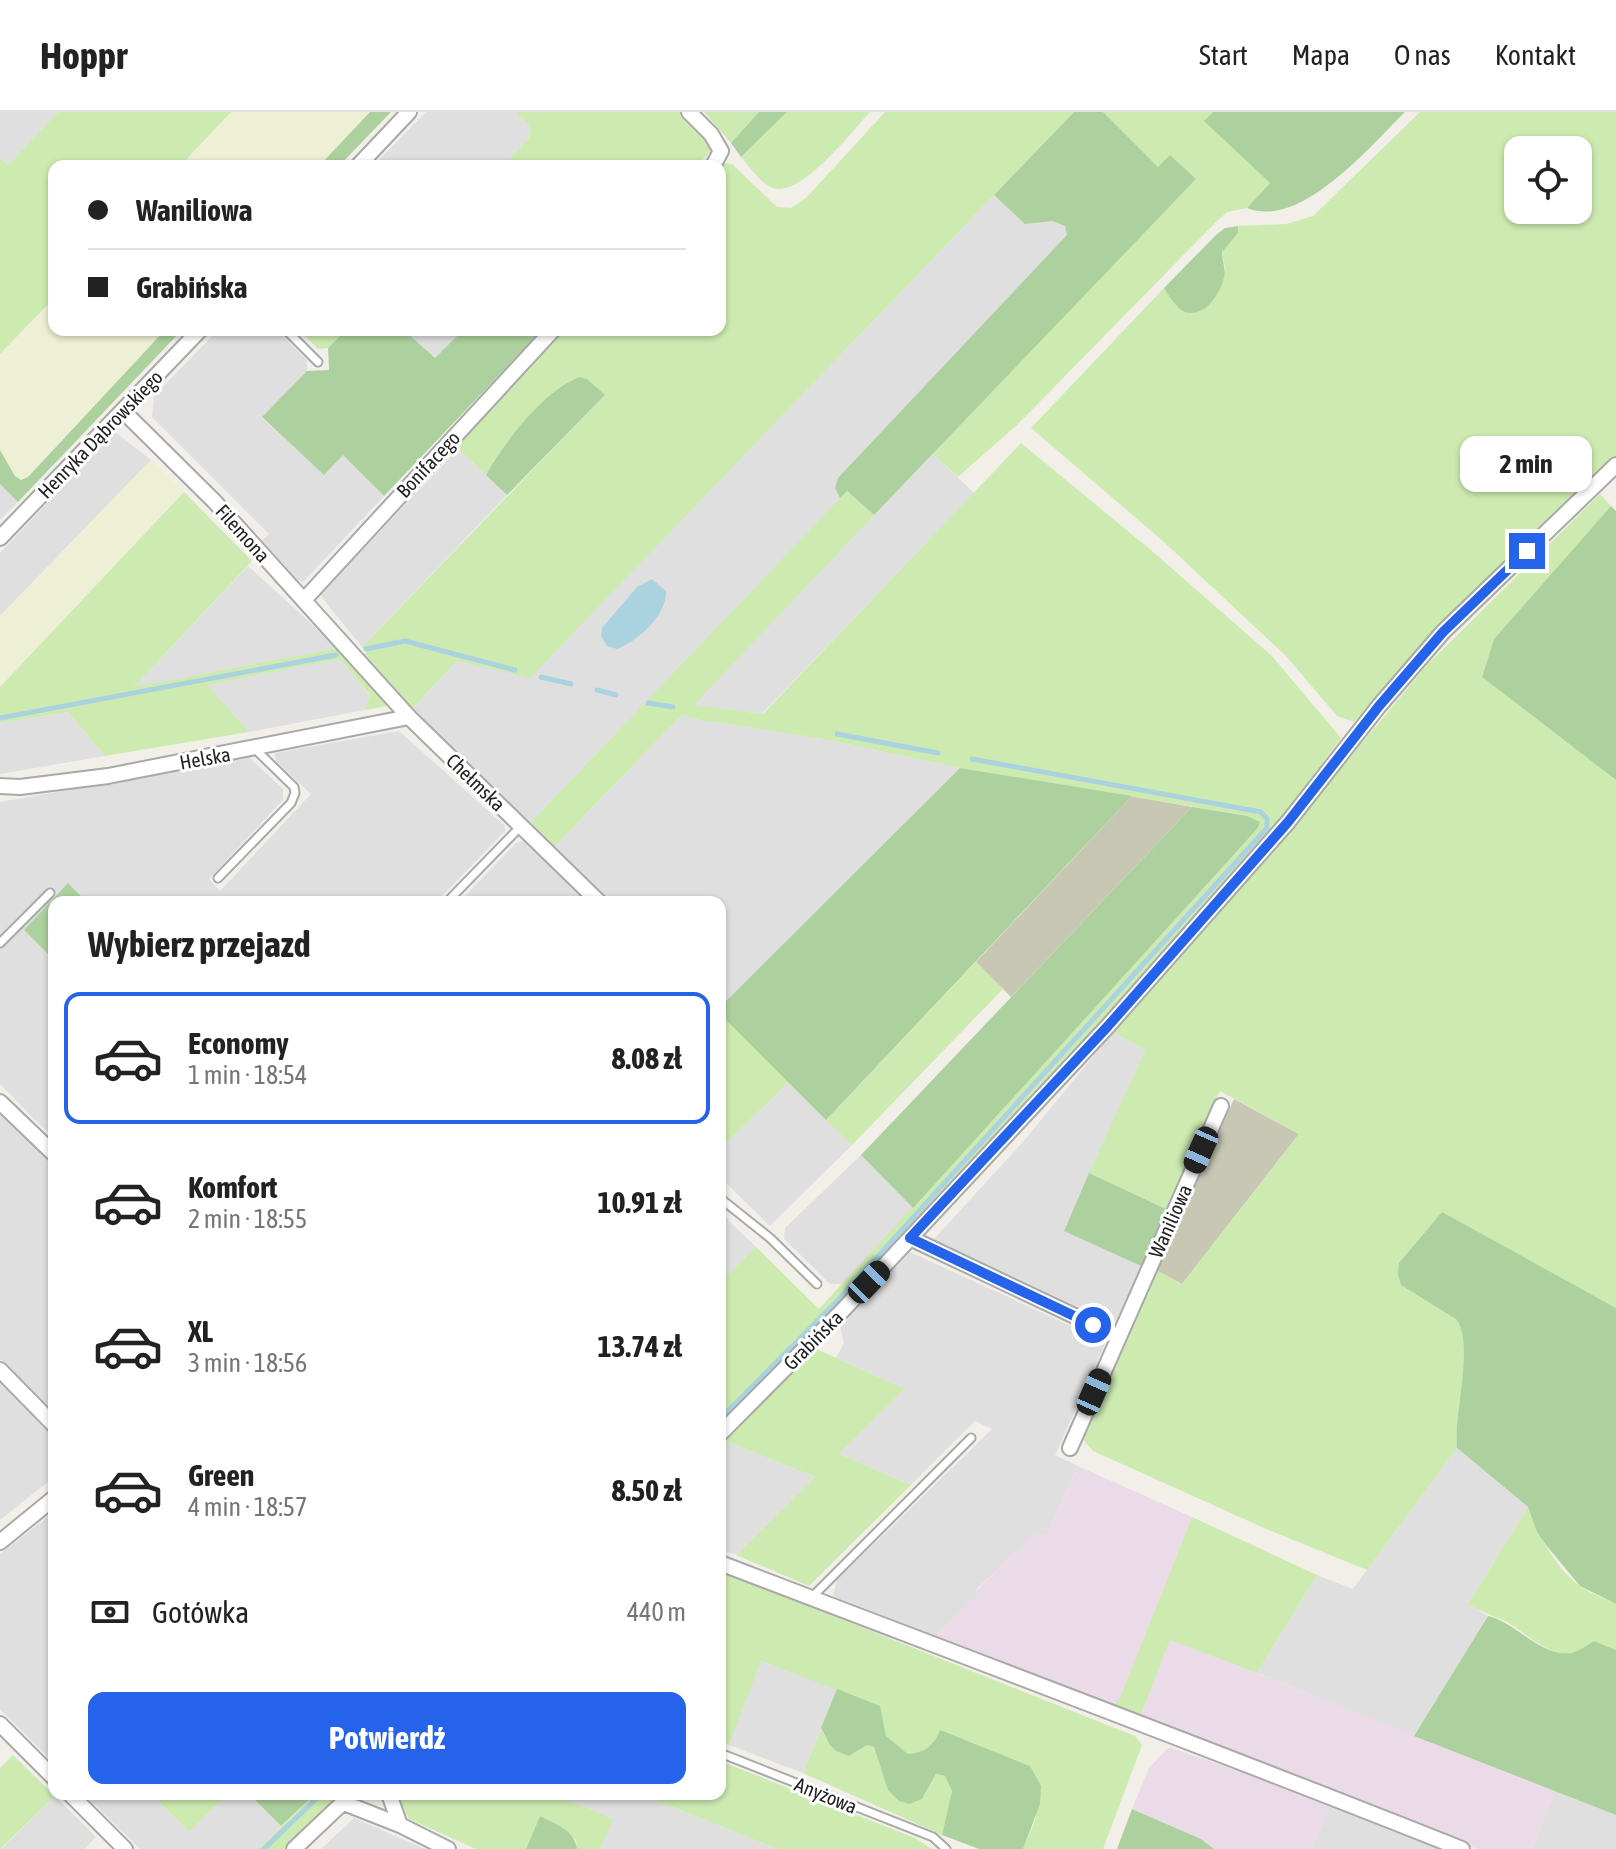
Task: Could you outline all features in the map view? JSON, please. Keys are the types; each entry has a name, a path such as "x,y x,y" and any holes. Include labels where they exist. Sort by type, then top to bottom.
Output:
{"street":[{"path":"364,160 409,112"},
{"path":"689,112 711,134 721,151 716,160"},
{"name":"Henryka Dąbrowskiego","path":"0,538 194,336"},
{"name":"Bonifacego","path":"304,600 547,336"},
{"name":"Filemona","path":"123,411 214,501 358,658"},
{"name":"Grabińska","path":"726,1428 910,1238 1108,1026 1288,822 1379,706 1443,632 1616,465"},
{"name":"Chełmska","path":"358,658 409,717 593,896"},
{"name":"Helska","path":"0,786 20,787 108,776 409,717"},
{"path":"0,1102 48,1148"},
{"name":"Waniliowa","path":"1070,1448 1221,1106"},
{"path":"910,1238 1119,1337"},
{"path":"0,1370 48,1419"},
{"path":"0,1542 48,1503"},
{"path":"726,1565 1094,1708 1227,1755 1462,1849"},
{"path":"0,1724 48,1772"},
{"path":"76,1800 125,1849"},
{"path":"294,1849 346,1800"},
{"path":"352,1800 448,1849"},
{"path":"391,1800 400,1825"}],"lane":[{"path":"292,336 318,362"},
{"path":"218,878 294,797 294,787 255,749"},
{"path":"453,896 522,826"},
{"path":"0,943 50,893"},
{"path":"726,1203 770,1238 817,1284"},
{"path":"811,1598 971,1438"},
{"name":"Anyżowa","path":"726,1755 933,1837 946,1849"}],"shaded area":[{"path":"0,112 58,112 8,165 0,158"},
{"path":"231,112 370,112 325,160 186,160"},
{"path":"426,112 515,112 529,125 530,137 509,160 379,160"},
{"path":"1053,134 1123,204 529,824 413,708 457,661 530,677"},
{"path":"48,304 48,336 159,336 28,477 21,480 15,476 0,450 0,354"},
{"path":"212,336 282,336 307,360 307,371 262,418 324,474 343,454 384,496 303,582 295,579 259,543 269,534 152,417 154,396"},
{"path":"411,336 457,336 435,358"},
{"path":"115,432 151,460 0,616 0,553"},
{"path":"458,449 507,495 362,647 320,595"},
{"path":"932,453 974,493 762,714 693,705"},
{"path":"151,460 184,492 0,687 0,616"},
{"path":"0,484 18,502 0,520"},
{"path":"248,566 338,648 133,688"},
{"path":"340,659 370,696 365,710 249,732 206,685"},
{"path":"68,712 105,756 0,774 0,723"},
{"path":"682,715 823,739 960,768 726,1001 726,896 601,896 552,849"},
{"path":"399,731 505,826 505,831 442,896 81,896 69,884 57,896 48,896 48,905 24,930 48,954 48,1132 0,1084 0,802 250,758 283,789 283,800 209,879 220,891 311,794 276,761 275,753"},
{"path":"1132,796 1192,807 1011,997 976,962"},
{"path":"523,841 583,896 465,896 516,843"},
{"path":"1113,1032 1145,1050 1064,1230 1141,1266 1115,1324 933,1240 1023,1142"},
{"path":"789,1082 852,1145 770,1226 726,1183 726,1143"},
{"path":"1234,1099 1299,1134 1182,1284 1156,1270"},
{"path":"0,1113 48,1159 48,1408 0,1359"},
{"path":"861,1155 913,1208 844,1284 830,1284 784,1239 785,1228"},
{"path":"726,1218 756,1247 726,1276"},
{"path":"910,1252 1106,1342 1055,1455 1078,1466 1046,1536 1036,1533 976,1590 980,1593 936,1636 833,1596 837,1580 992,1429 975,1421 911,1485 839,1454 905,1389 836,1358 844,1343 840,1325"},
{"path":"0,1380 48,1429 48,1482 0,1520"},
{"path":"726,1441 815,1477 736,1555 726,1551"},
{"path":"1457,1448 1528,1507 1468,1604 1488,1616 1414,1736 1257,1673 1317,1575 1353,1589"},
{"path":"1078,1466 1192,1517 1119,1701 1112,1705 936,1636 1036,1532 1046,1536"},
{"path":"48,1517 48,1757 0,1709 0,1554"},
{"path":"1170,1639 1555,1791 1532,1849 1477,1849 1140,1717"},
{"path":"760,1661 837,1689 803,1773 729,1745"},
{"path":"1169,1747 1330,1803 1312,1849 1214,1849 1201,1839 1132,1809 1149,1768"},
{"path":"1555,1791 1616,1815 1616,1849 1532,1849"},
{"path":"51,1800 59,1800 96,1837 85,1849 1,1849"},
{"path":"90,1800 157,1800 189,1832 222,1800 255,1800 281,1826 258,1849 140,1849"},
{"path":"567,1800 655,1800 777,1849 600,1849 612,1819"},
{"path":"1330,1803 1448,1849 1312,1849"},
{"path":"354,1818 425,1849 321,1849"}],"green space":[{"path":"58,112 231,112 186,160 48,160 48,304 0,354 0,158 8,165"},
{"path":"370,112 391,112 345,160 325,160"},
{"path":"515,112 683,112 710,143 711,151 703,160 509,160 530,137 529,125"},
{"path":"704,112 759,112 731,143"},
{"path":"759,112 787,112 741,157 731,143"},
{"path":"787,112 870,112 811,173 797,183 773,188 760,179 741,157"},
{"path":"885,112 1074,112 530,678 457,661 413,708 362,655 367,653 362,647 604,396 579,377 571,380 523,423 486,475 455,446 559,336 726,336 726,163 732,164 777,207 791,208 807,197"},
{"path":"1074,112 1103,112 1158,167 1170,155 1196,179 874,515 847,491 840,498 835,488 838,478 1067,235 1065,226 1053,221 1025,224 994,195"},
{"path":"1103,112 1213,112 1205,121 1270,183 1247,208 1227,212 1214,224 1018,424 958,477 932,453 1196,179 1158,167"},
{"path":"1213,112 1405,112 1334,181 1290,207 1268,212 1247,208 1270,183 1204,121"},
{"path":"1420,112 1616,112 1616,455 1426,641 1354,722 1337,716 1286,656 1164,542 1031,428 1164,288 1178,307 1185,311 1218,294 1225,268 1222,252 1237,233 1238,226 1286,224 1313,216"},
{"path":"1238,226 1238,233 1222,252 1224,274 1216,297 1199,311 1185,312 1173,302 1164,288 1216,235 1225,228"},
{"path":"159,336 176,336 18,502 0,484 0,450 15,476 21,480 28,477"},
{"path":"305,336 340,336 328,348 318,349"},
{"path":"340,336 411,336 435,358 457,336 536,336 384,496 343,455 324,475 262,417 307,371 329,370 328,348"},
{"path":"579,377 587,379 605,395 507,495 486,475 493,462 539,405"},
{"path":"1021,443 1152,551 1272,656 1341,738 1277,823 1272,835 935,1205 726,1421 726,1276 756,1247 819,1309 1258,828 1260,822 1248,816 960,768 823,739 682,715 552,849 529,824 847,491 874,515 694,705 763,714"},
{"path":"184,492 252,561 134,687 338,648 393,705 365,710 370,695 340,659 207,685 249,732 105,756 68,712 0,723 0,687"},
{"path":"1600,494 1611,506 1494,639 1482,677 1616,780 1616,1308 1441,1212 1456,1319 1464,1345 1457,1448 1367,1570 1264,1528 1093,1451 1081,1437 1156,1270 1182,1284 1299,1134 1220,1091 1166,1209 1089,1173 1145,1050 1113,1032 1274,849 1427,665"},
{"path":"1611,506 1616,511 1616,780 1482,677 1494,639"},
{"path":"960,768 1132,796 826,1120 726,1020 726,1001"},
{"path":"1192,807 1248,816 1260,822 1258,828 913,1208 861,1155"},
{"path":"68,883 81,896 56,896"},
{"path":"48,904 48,954 24,930"},
{"path":"976,962 1003,989 852,1145 826,1120"},
{"path":"726,1020 789,1082 726,1143"},
{"path":"1089,1173 1166,1209 1141,1266 1064,1231"},
{"path":"1442,1212 1616,1308 1616,1604 1580,1586 1537,1532 1528,1507 1457,1448 1464,1362 1461,1330 1456,1319 1401,1285 1398,1274 1399,1263"},
{"path":"816,1349 905,1389 839,1454 911,1485 809,1586 736,1555 815,1477 726,1441 726,1437"},
{"path":"1528,1507 1543,1540 1572,1580 1616,1604 1616,1650 1594,1641 1574,1652 1553,1651 1511,1624 1468,1604"},
{"path":"1192,1517 1317,1575 1257,1673 1170,1640 1140,1717 1112,1705 1119,1700"},
{"path":"726,1573 1135,1736 1142,1745 1103,1849 1023,1849 1036,1818 1030,1766 940,1731 928,1748 908,1754 886,1736 879,1706 761,1661 729,1745 726,1744"},
{"path":"1488,1616 1498,1619 1538,1645 1560,1653 1580,1650 1594,1641 1616,1650 1616,1815 1414,1736"},
{"path":"837,1689 880,1706 886,1736 908,1754 928,1748 940,1730 1030,1766 1041,1786 1040,1804 1023,1849 979,1849 942,1835 952,1791 945,1776 936,1774 922,1799 909,1804 899,1801 888,1790 874,1747 867,1745 849,1756 836,1751 821,1728"},
{"path":"821,1729 832,1746 849,1756 867,1745 874,1747 882,1771 922,1799 936,1774 945,1776 952,1791 942,1835 803,1773"},
{"path":"13,1755 48,1789 48,1800 51,1800 0,1849 0,1768"},
{"path":"726,1763 915,1838 932,1849 777,1849 655,1800 726,1800"},
{"path":"157,1800 222,1800 189,1832"},
{"path":"255,1800 309,1800 281,1826"},
{"path":"309,1800 336,1800 283,1849 258,1849"},
{"path":"398,1800 567,1800 613,1819 600,1849 577,1849 576,1840 540,1816 526,1849 476,1849 409,1819"},
{"path":"1132,1809 1201,1839 1214,1849 1117,1849"},
{"path":"540,1816 568,1832 577,1849 526,1849"}],"water":[{"path":"652,579 666,591 662,609 656,618 625,645 617,649 607,646 601,636 602,628 637,587"}],"waterway":[{"path":"366,649 405,641 515,670"},
{"path":"0,718 336,655"},
{"path":"541,677 571,684"},
{"path":"597,690 616,695"},
{"path":"648,703 673,707"},
{"path":"837,734 938,753"},
{"path":"726,1413 840,1298 1267,828 1267,819 1261,812 972,759"},
{"path":"264,1849 315,1800"}],"route":[{"path":"1093,1325 910,1238 1108,1026 1288,822 1379,706 1443,632 1527,551"}]}
